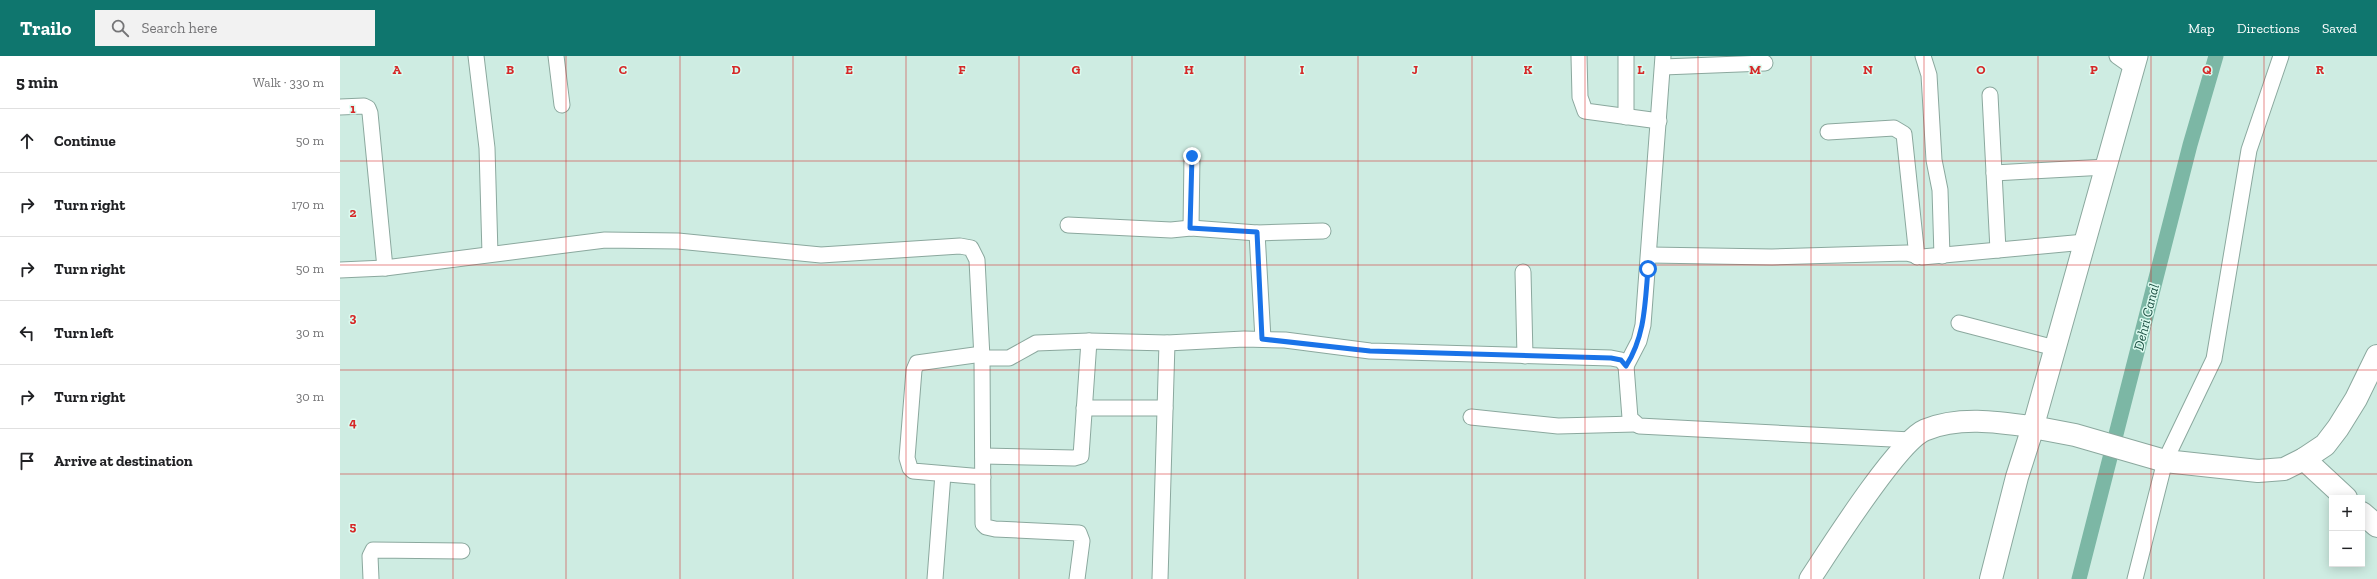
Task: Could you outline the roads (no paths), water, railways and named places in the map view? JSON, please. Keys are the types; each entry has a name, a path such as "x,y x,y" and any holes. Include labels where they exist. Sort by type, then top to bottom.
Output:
{"main road":[{"path":"1991,579 2017,477 2033,426 2075,435 2165,460 2258,471 2284,469 2304,459 2325,445 2338,428 2377,356"},
{"path":"2304,459 2343,495"},
{"path":"2365,516 2377,526"}],"street":[{"path":"476,56 486,148 490,254"},
{"path":"556,56 562,105"},
{"path":"1579,56 1580,97 1582,108 1591,113 1659,121"},
{"path":"1626,56 1626,117"},
{"path":"1924,56 1929,75 1934,166 1940,190 1942,256"},
{"path":"1810,579 1871,490 1911,440 1923,430 1964,422 1992,421 2033,426 2135,62 2116,56"},
{"path":"2135,579 2165,460 2214,359 2250,150 2281,56"},
{"path":"1635,424 1629,413 1626,366 1637,347 1643,325 1650,255 1663,61 1765,63"},
{"path":"1990,95 1998,250"},
{"path":"340,107 364,106 368,108 370,113 384,268"},
{"path":"1828,132 1894,128 1904,134 1917,257"},
{"path":"1190,228 1192,156"},
{"path":"1994,173 2106,167"},
{"path":"1068,225 1171,230 1190,228 1257,232 1323,231"},
{"path":"1257,232 1262,339"},
{"path":"340,270 384,268 577,243 634,239 821,255 967,247 974,251 977,260 982,356 982,521 984,526 994,530 1079,533 1082,541 1077,579"},
{"path":"1650,255 1772,257 1907,253 1917,257 1942,256 2084,242"},
{"path":"1523,272 1524,356"},
{"path":"1959,323 2054,348"},
{"path":"983,477 913,471 908,464 914,370 921,361 982,356 1005,359 1036,343 1089,341 1167,343 1262,339 1370,351 1611,358 1621,360 1626,366"},
{"path":"983,456 1079,457 1081,454 1089,341"},
{"path":"1160,579 1167,343"},
{"path":"1084,408 1165,408"},
{"path":"1472,417 1558,426 1635,424 1646,427 1911,440"},
{"path":"935,579 943,474"},
{"path":"371,579 370,556 373,550 462,551"}],"waterway":[{"name":"Dehri Canal","path":"2079,579 2190,145 2216,56"}]}
